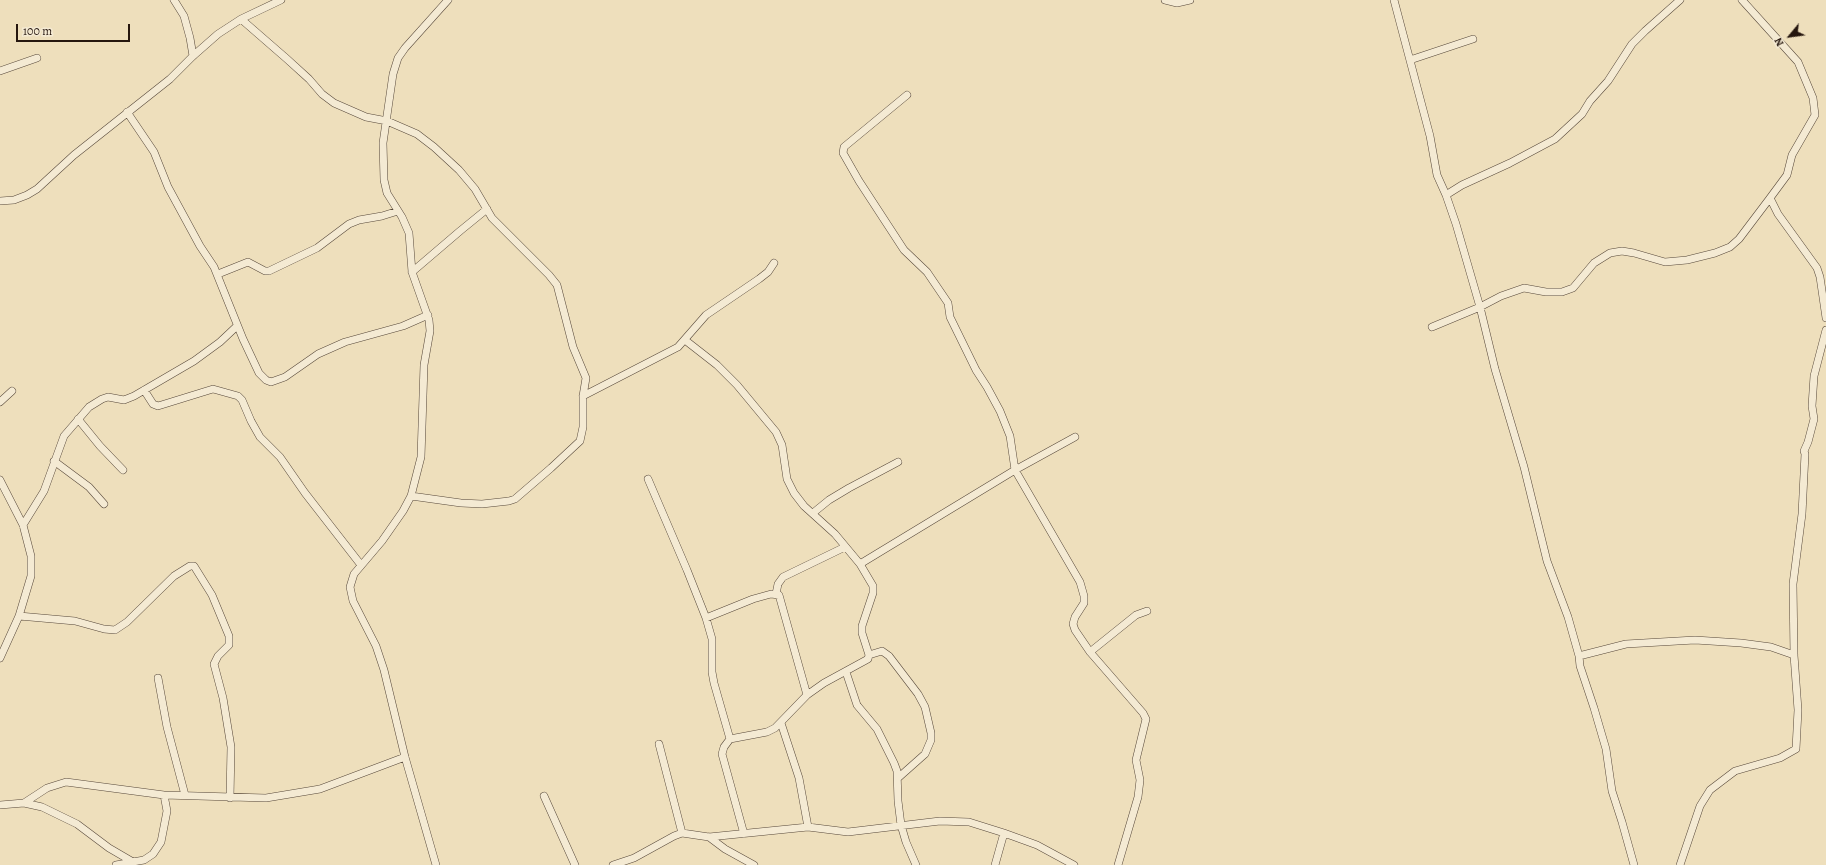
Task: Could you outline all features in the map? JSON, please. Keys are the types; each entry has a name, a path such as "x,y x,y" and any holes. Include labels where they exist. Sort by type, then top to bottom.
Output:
{"street":[{"path":"174,0 184,16 193,56"},
{"path":"0,200 14,200 37,189 74,155 170,79 218,34 241,19 281,0"},
{"path":"436,865 405,757 384,670 376,646 352,601 350,587 352,579 361,565 382,542 403,511 411,496 421,457 424,365 430,331 428,316 412,272 409,233 388,193 384,180 383,143 393,74 398,58 405,48 448,0"},
{"path":"1165,0 1177,3 1190,0"},
{"path":"1394,0 1430,136 1437,175 1446,195 1480,307 1495,369 1524,467 1547,561 1554,583 1564,606 1579,656 1580,666 1590,693 1606,749 1612,791 1634,865"},
{"path":"1446,195 1462,185 1510,164 1555,139 1582,114 1590,101 1608,81 1632,44 1680,0"},
{"path":"1432,327 1480,307 1501,296 1524,288 1546,292 1562,292 1573,288 1594,263 1610,252 1622,251 1634,253 1665,262 1687,260 1730,248 1739,240 1787,175 1792,155 1815,115 1816,109 1807,80 1798,62 1742,0"},
{"path":"241,19 292,64 322,94 334,103 366,117 387,121 417,134 434,147 459,170 475,189 492,218 549,275 557,285 573,348 586,378 583,396 583,427 580,441 574,448 514,499 502,503 461,503 411,496"},
{"path":"1410,60 1473,39"},
{"path":"0,71 37,58"},
{"path":"907,95 844,147 844,153 859,181 904,250 927,272 948,302 950,317 976,370 1000,411 1010,436 1015,470 1080,582 1084,596 1084,603 1075,616 1073,624 1075,630 1090,652 1143,713 1146,719 1136,760 1140,780 1138,797 1118,865"},
{"path":"127,112 154,152 168,187 218,274 237,326 260,372 266,380 271,382 293,373 318,354 345,342 403,326 428,316"},
{"path":"1770,198 1778,214 1817,268 1820,277 1826,318"},
{"path":"412,272 487,209"},
{"path":"218,274 248,262 265,271 269,271 317,248 354,222 398,211"},
{"path":"583,396 657,357 672,351 685,340 706,315 759,279 768,272 774,263"},
{"path":"23,525 44,491 64,436 78,418 96,402 102,399 108,397 124,400 144,390 194,361 220,342 237,326"},
{"path":"1680,865 1700,806 1710,790 1735,771 1780,758 1796,749 1798,710 1794,655 1792,584 1802,514 1804,452 1812,428 1814,376 1826,330"},
{"path":"685,340 717,365 737,385 776,432 782,445 787,479 794,493 804,506 835,534 860,564 873,586 873,593 862,626 862,633 868,656"},
{"path":"144,390 153,404 158,406 214,389 238,396 242,400 260,437 280,457 361,565"},
{"path":"0,402 12,391"},
{"path":"78,418 100,446 123,470"},
{"path":"860,564 1015,470 1075,437"},
{"path":"54,461 84,483 104,504"},
{"path":"813,513 829,500 898,462"},
{"path":"648,479 706,618 712,639 712,672 714,683 730,739"},
{"path":"0,480 23,525 31,556 31,576 19,616 0,658"},
{"path":"776,594 778,584 783,577 845,547"},
{"path":"19,616 75,621 104,629 115,630 127,622 174,576 190,566 194,566 212,595 229,636 229,645 218,656 214,664 223,698 231,747 230,798"},
{"path":"706,618 753,599 776,594"},
{"path":"776,594 780,597 807,695"},
{"path":"1090,652 1136,615 1146,611"},
{"path":"1579,656 1626,644 1695,640 1741,643 1771,647 1794,655"},
{"path":"744,834 722,754 730,739 767,732 781,723 807,695 824,683 864,662 868,656 882,651 889,656 918,694 924,707 931,733 931,740 925,754 898,778"},
{"path":"846,672 857,705 877,729 894,763 898,778 901,825 906,842 916,865"},
{"path":"158,678 167,727 185,795"},
{"path":"781,723 799,778 808,827"},
{"path":"659,744 682,834"},
{"path":"24,803 47,788 66,782 164,795 266,798 320,789 405,757"},
{"path":"116,865 144,860 153,854 161,842 168,811 164,795"},
{"path":"544,796 575,865"},
{"path":"0,805 24,803 42,807 76,824 133,862"},
{"path":"613,865 634,858 674,836 682,834 709,837 808,827 848,832 940,821 968,822 1004,833 1038,845 1074,865"},
{"path":"995,865 1004,833"},
{"path":"709,837 725,849 754,865"}]}
